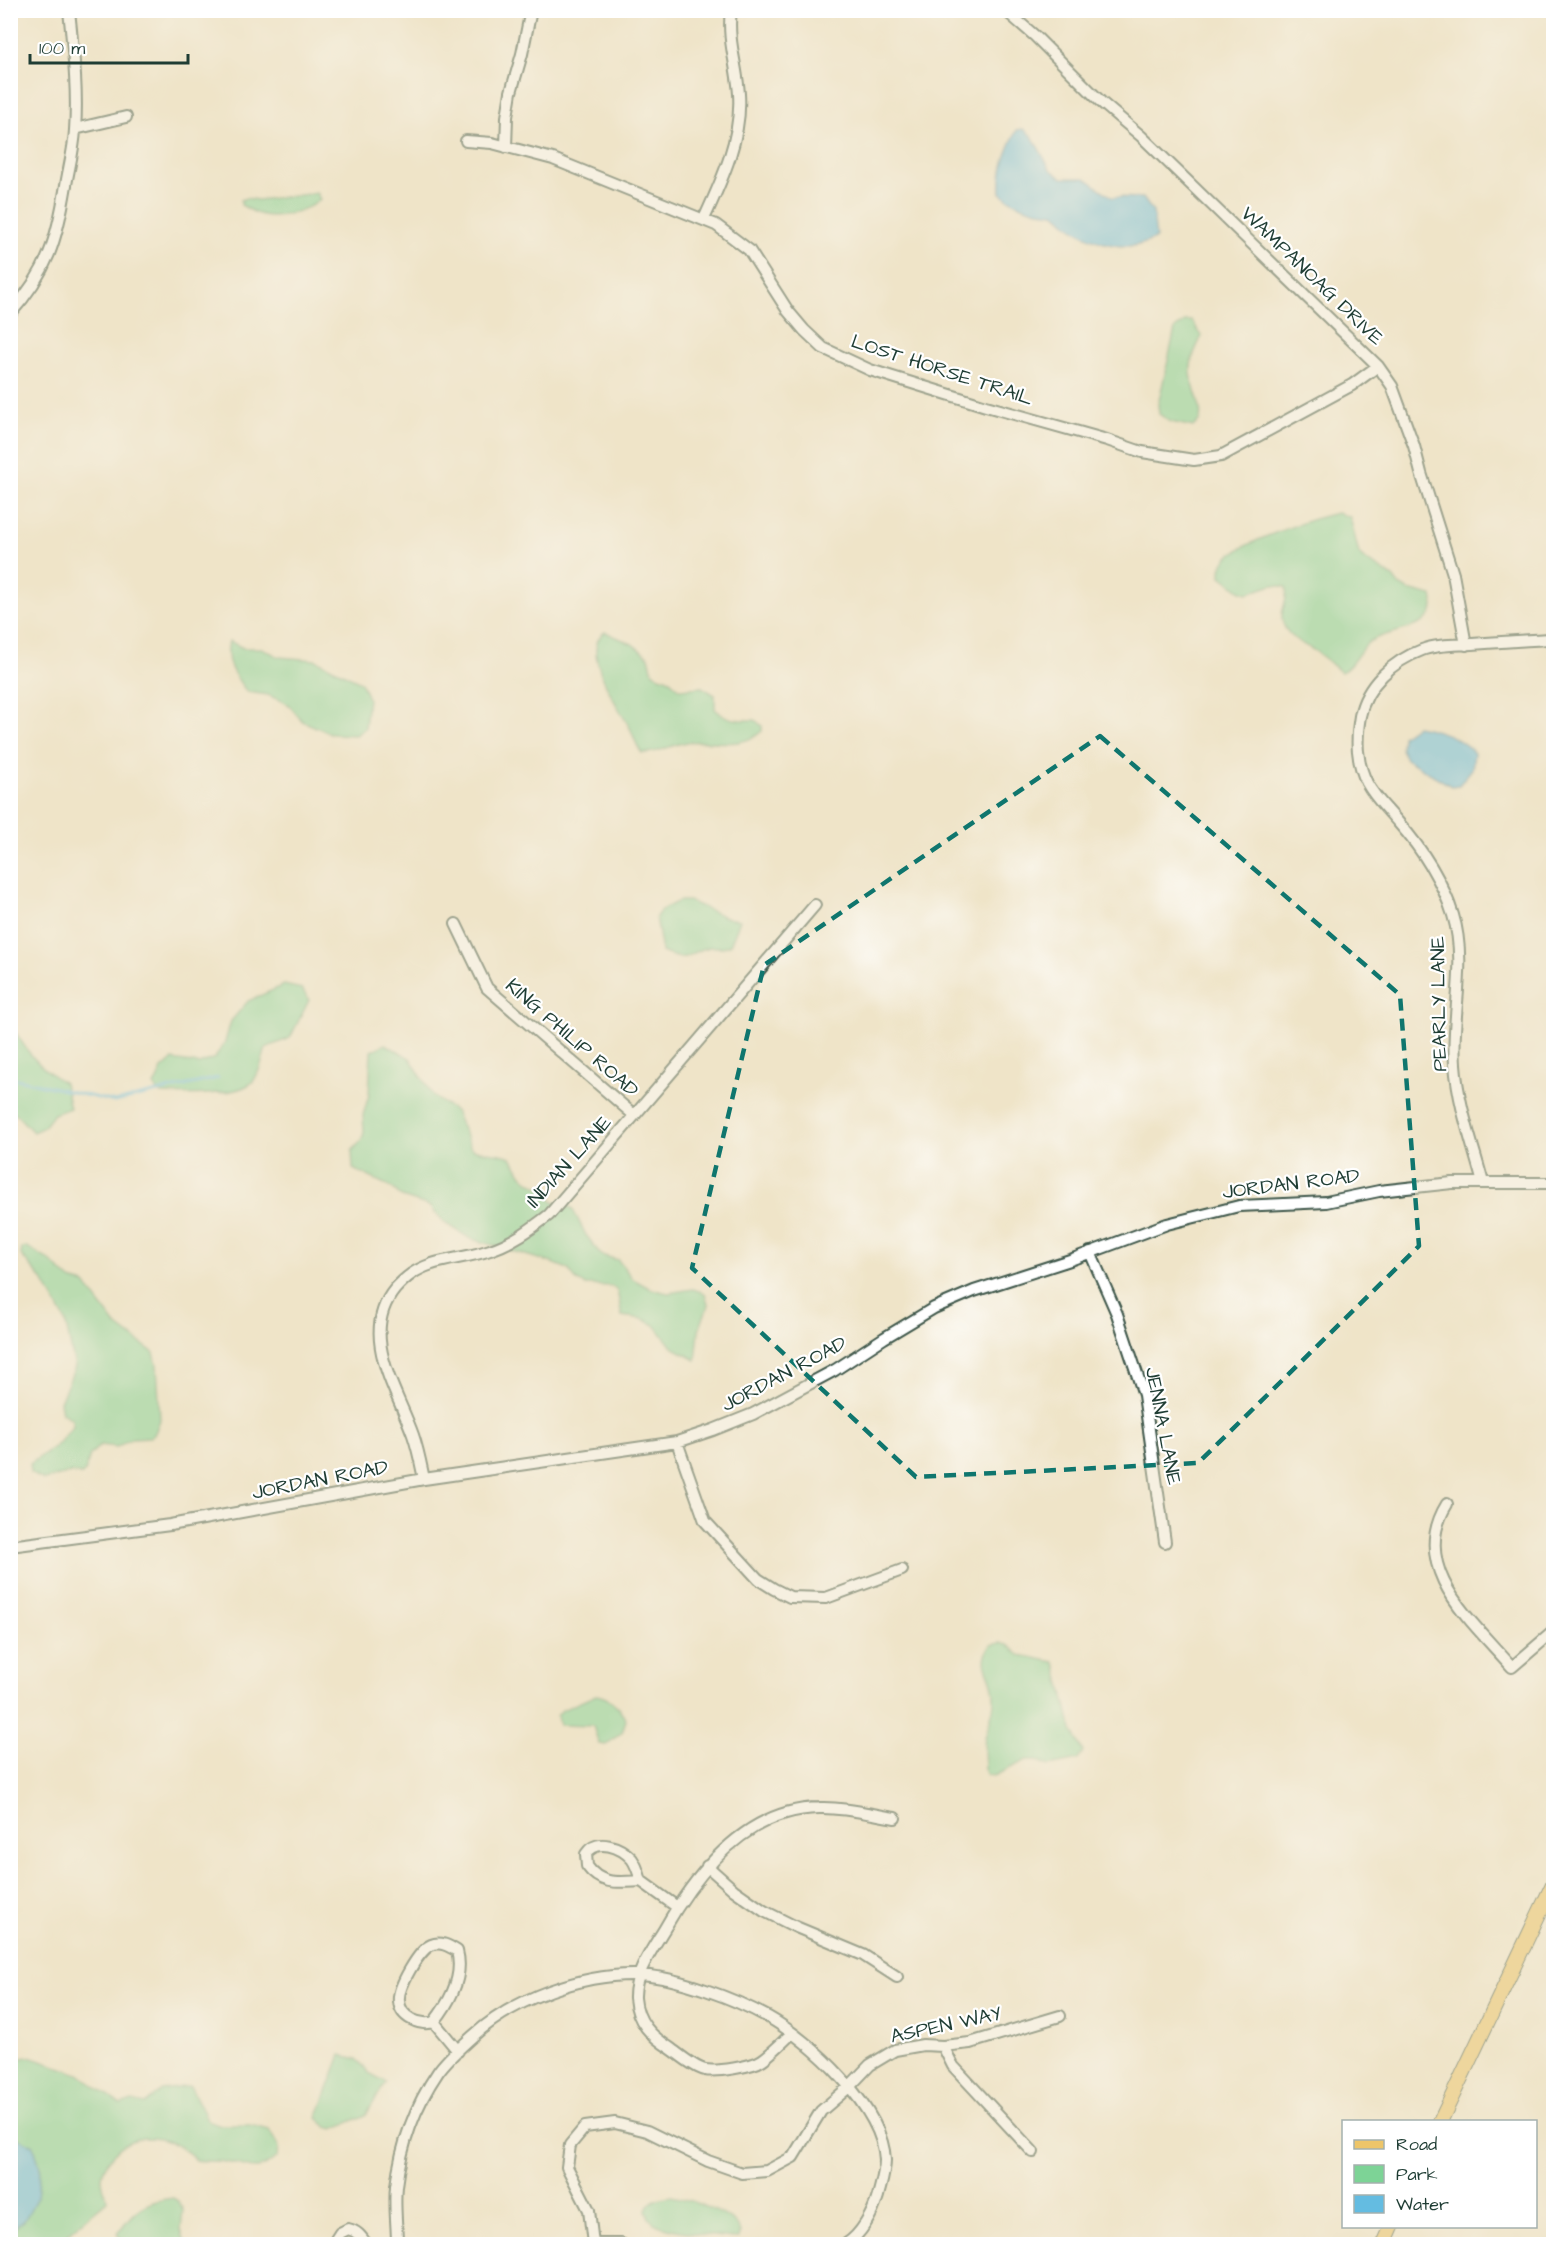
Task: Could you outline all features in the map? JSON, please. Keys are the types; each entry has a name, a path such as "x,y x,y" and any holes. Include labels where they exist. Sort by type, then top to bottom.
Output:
{"main road":[{"path":"1440,2120 1554,1882"},
{"path":"1384,2244 1391,2228"}],"street":[{"path":"10,314 41,274 59,227 75,129 76,75 69,10"},
{"path":"506,147 511,92 531,10"},
{"path":"704,219 726,166 738,120 739,92 729,40 732,10"},
{"name":"WAMPANOAG DRIVE","path":"1005,10 1035,36 1101,102 1141,136 1378,366 1392,386 1414,446 1453,574 1466,645"},
{"path":"75,129 126,117"},
{"name":"LOST HORSE TRAIL","path":"466,141 506,147 553,159 716,225 749,250 788,311 823,348 870,370 1142,452 1194,460 1221,456 1352,385 1378,366"},
{"name":"PEARLY LANE","path":"1483,1184 1467,1124 1455,1064 1454,1039 1459,964 1456,927 1433,869 1397,821 1379,802 1367,782 1358,759 1361,710 1373,686 1382,675 1404,658 1424,649 1554,639"},
{"name":"INDIAN LANE","path":"424,1479 413,1436 385,1365 379,1340 379,1328 391,1295 408,1274 432,1264 490,1250 531,1229 549,1215 815,905"},
{"name":"KING PHILIP ROAD","path":"456,924 487,988 634,1115"},
{"name":"JORDAN ROAD","path":"10,1546 242,1513 424,1479 677,1442 753,1414 835,1370 934,1308 974,1291 1167,1224 1239,1206 1326,1202 1379,1191 1452,1183 1554,1183"},
{"name":"JENNA LANE","path":"1090,1252 1118,1314 1144,1395 1165,1542"},
{"path":"677,1442 705,1521 758,1579 774,1589 790,1597 826,1598 902,1570"},
{"path":"1447,1504 1438,1518 1434,1537 1434,1559 1443,1581 1460,1608 1512,1667 1554,1631"},
{"path":"792,2033 760,2061 723,2072 703,2069 665,2045 641,2022 635,1999 640,1975 676,1907 707,1866 754,1827 800,1809 830,1808 895,1818"},
{"path":"641,1881 614,1883 603,1880 589,1869 585,1862 586,1854 592,1847 600,1845 618,1849 632,1860 641,1881 676,1907"},
{"path":"707,1866 734,1890 764,1911 857,1952 897,1977"},
{"path":"433,1944 443,1944 457,1951 459,1976 446,2007 435,2022 427,2025 412,2021 401,2010 398,2000 405,1978 424,1949 433,1944"},
{"path":"397,2244 396,2188 403,2148 420,2103 439,2070 458,2050 505,2012 557,1988 583,1981 640,1975 722,1996 768,2017 817,2053 849,2087 866,2109 875,2126 885,2159 884,2174 875,2205 863,2227 849,2244"},
{"name":"ASPEN WAY","path":"592,2244 589,2210 567,2167 570,2145 585,2127 615,2123 647,2132 708,2161 742,2173 767,2172 793,2157 821,2111 870,2065 895,2050 923,2045 943,2046 970,2043 1060,2016"},
{"path":"435,2022 458,2050"},
{"path":"943,2046 953,2066 1033,2152"},
{"path":"333,2244 340,2233 348,2229 355,2230 366,2244"},
{"path":"592,2244 621,2244"}],"highlighted area":[{"path":"1100,736 1400,995 1419,1246 1198,1463 916,1477 692,1268 764,965"}],"green space":[{"path":"317,193 320,200 314,204 283,215 266,216 241,205 241,200 246,198 258,200"},
{"path":"1186,321 1192,321 1202,336 1191,364 1192,379 1201,414 1200,420 1193,427 1171,422 1159,414 1158,405 1175,329"},
{"path":"1338,513 1350,517 1359,554 1364,559 1393,577 1399,585 1408,590 1432,596 1433,608 1429,617 1421,623 1369,642 1341,672 1286,630 1282,619 1286,587 1273,585 1248,593 1241,591 1221,576 1224,561 1246,546 1297,525"},
{"path":"605,632 632,644 649,657 653,673 670,680 680,689 702,687 715,695 715,709 724,716 755,720 762,726 762,731 744,741 693,742 642,753 598,665 596,651 598,640"},
{"path":"229,641 243,648 262,648 279,657 316,660 361,682 368,698 365,728 356,735 332,734 302,721 288,704 268,695 247,692 234,674 229,662"},
{"path":"679,901 689,901 727,918 740,920 730,945 710,947 684,957 671,956 662,952 656,917 661,910"},
{"path":"284,985 302,989 309,1000 290,1038 266,1048 258,1073 247,1086 225,1092 182,1095 161,1094 154,1086 162,1069 172,1060 199,1064 215,1058 225,1042 231,1021 248,1001"},
{"path":"11,1025 33,1058 64,1083 70,1108 54,1114 44,1127 33,1132 11,1109"},
{"path":"385,1044 410,1058 433,1096 455,1111 471,1148 508,1156 522,1175 543,1189 553,1202 572,1208 586,1235 601,1255 618,1260 633,1279 651,1289 668,1293 693,1289 705,1293 708,1305 699,1331 696,1360 672,1347 655,1325 643,1319 622,1316 617,1290 611,1286 586,1285 577,1281 568,1269 469,1238 444,1222 429,1206 402,1197 391,1187 353,1169 352,1151 362,1140 364,1132 363,1115 369,1095 371,1051"},
{"path":"27,1247 49,1260 71,1280 85,1284 115,1324 154,1353 157,1365 160,1420 155,1433 150,1437 132,1438 117,1447 100,1445 90,1455 85,1472 81,1475 71,1473 44,1480 30,1473 30,1464 58,1444 73,1426 72,1419 62,1413 60,1402 75,1367 65,1320 44,1282 21,1255 22,1248"},
{"path":"1000,1643 1008,1645 1020,1655 1054,1662 1072,1730 1083,1751 1078,1760 1049,1766 1037,1760 1027,1760 994,1776 987,1775 984,1742 994,1695 985,1657 991,1645"},
{"path":"596,1695 614,1703 626,1720 622,1732 606,1745 599,1744 593,1726 559,1725 557,1716 562,1710"},
{"path":"341,2055 357,2059 369,2073 386,2082 366,2115 334,2129 327,2127 317,2118"},
{"path":"30,2057 79,2074 121,2105 132,2101 145,2104 162,2090 190,2086 208,2121 218,2125 250,2125 269,2130 279,2148 278,2156 263,2166 253,2168 222,2161 196,2160 177,2145 154,2138 130,2141 120,2148 106,2164 102,2181 107,2201 55,2244 11,2244 11,2233 18,2224 20,2139 11,2139 11,2059"},
{"path":"671,2196 700,2204 722,2214 738,2226 741,2233 738,2238 720,2237 658,2225 650,2219 646,2210 653,2201"},
{"path":"173,2198 183,2209 181,2230 183,2244 130,2244 118,2236 129,2218 141,2208 147,2204"}],"water":[{"path":"1023,129 1032,136 1050,169 1062,178 1085,178 1112,197 1143,198 1153,212 1156,238 1146,243 1123,246 1101,242 1079,232 1056,214 1028,208 1013,202 1001,193 1001,176 1010,145 1017,130"},
{"path":"1416,726 1448,735 1462,742 1474,753 1472,769 1459,785 1451,786 1406,759 1401,749 1402,736"},
{"path":"11,2139 20,2139 34,2146 40,2168 37,2197 24,2221 18,2224 11,2233"}],"waterway":[{"path":"10,1075 13,1078 115,1102 218,1078"}]}
